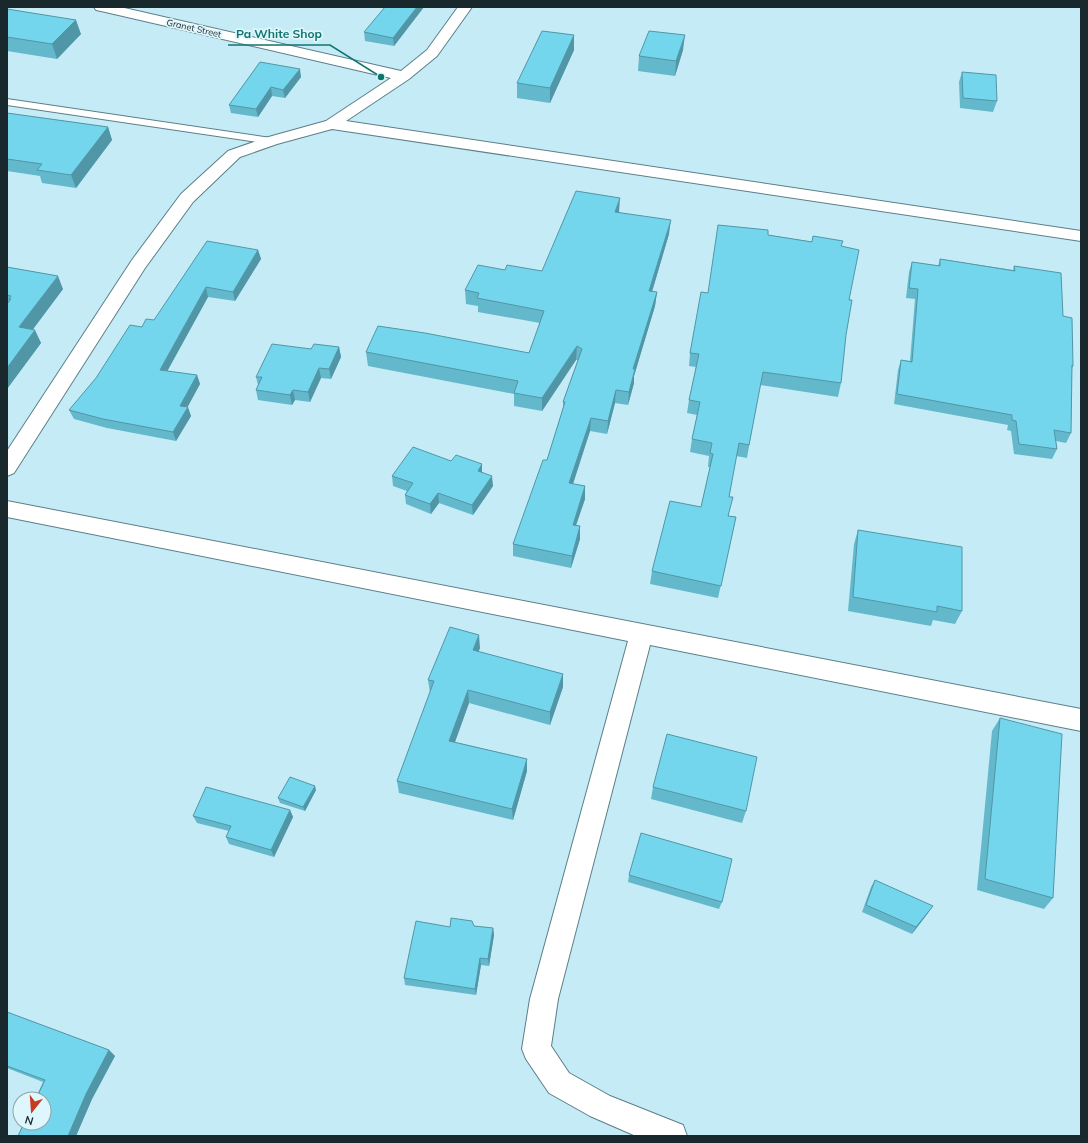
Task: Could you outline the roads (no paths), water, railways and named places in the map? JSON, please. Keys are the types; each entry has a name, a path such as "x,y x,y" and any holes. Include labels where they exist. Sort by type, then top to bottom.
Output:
{"street":[{"name":"Granet Street","path":"101,7 404,76"},
{"path":"7,468 138,264 187,198 234,154 271,141 332,124 404,76 432,53 465,7"},
{"path":"332,124 1081,236"},
{"path":"7,509 1081,720"},
{"path":"642,634 544,999 536,1049 559,1083 600,1106 672,1136"}],"lane":[{"path":"7,102 271,141"}],"place":[{"name":"Pa White Shop","path":"381,77"}]}
